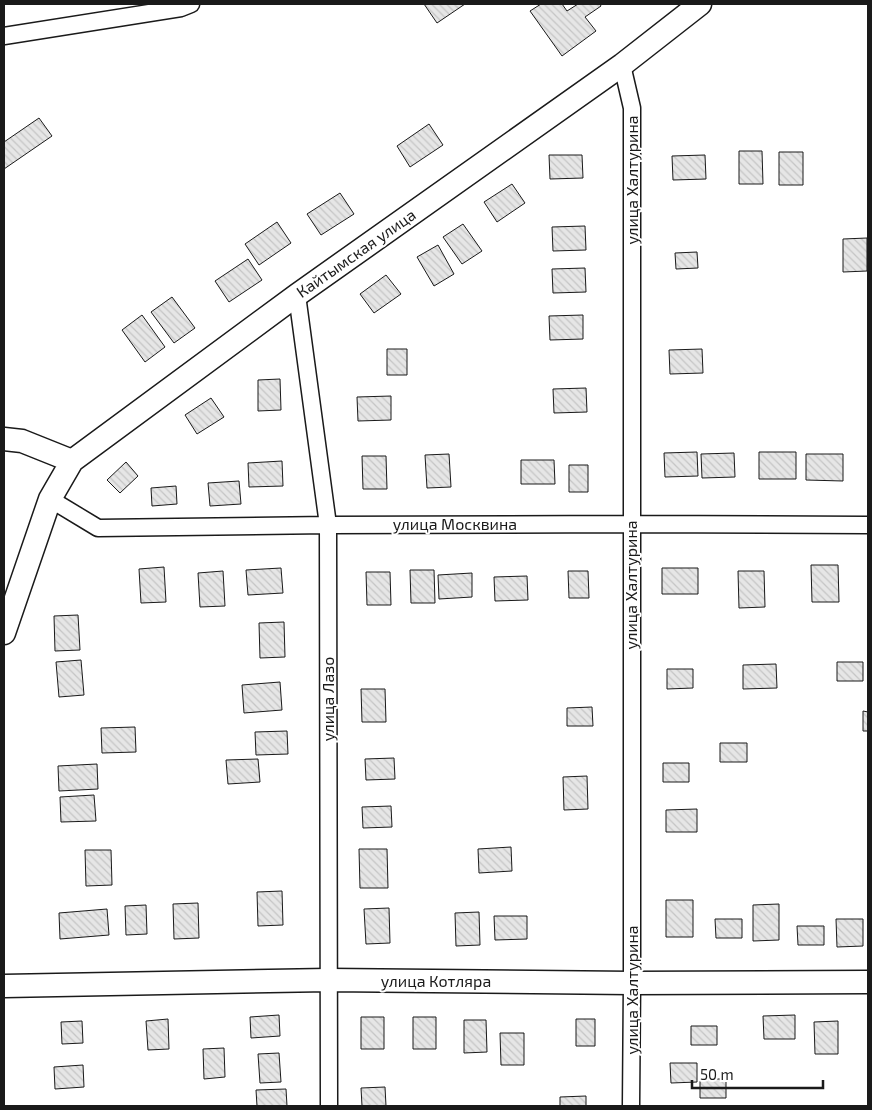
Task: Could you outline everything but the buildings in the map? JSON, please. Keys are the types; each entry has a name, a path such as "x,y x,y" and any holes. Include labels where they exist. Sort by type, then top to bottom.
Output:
{"street":[{"path":"4,36 181,8 191,4"},
{"name":"Кайтымская улица","path":"72,461 297,295 622,65 700,4"},
{"name":"улица Халтурина","path":"622,65 632,108 632,983 630,1106"},
{"name":"улица Лазо","path":"297,295 328,525 329,1106"},
{"path":"4,439 22,441 72,461 50,499 4,633"},
{"name":"улица Москвина","path":"50,499 98,528 328,525 868,525"},
{"name":"улица Котляра","path":"4,986 328,980 632,983 868,982"}]}
